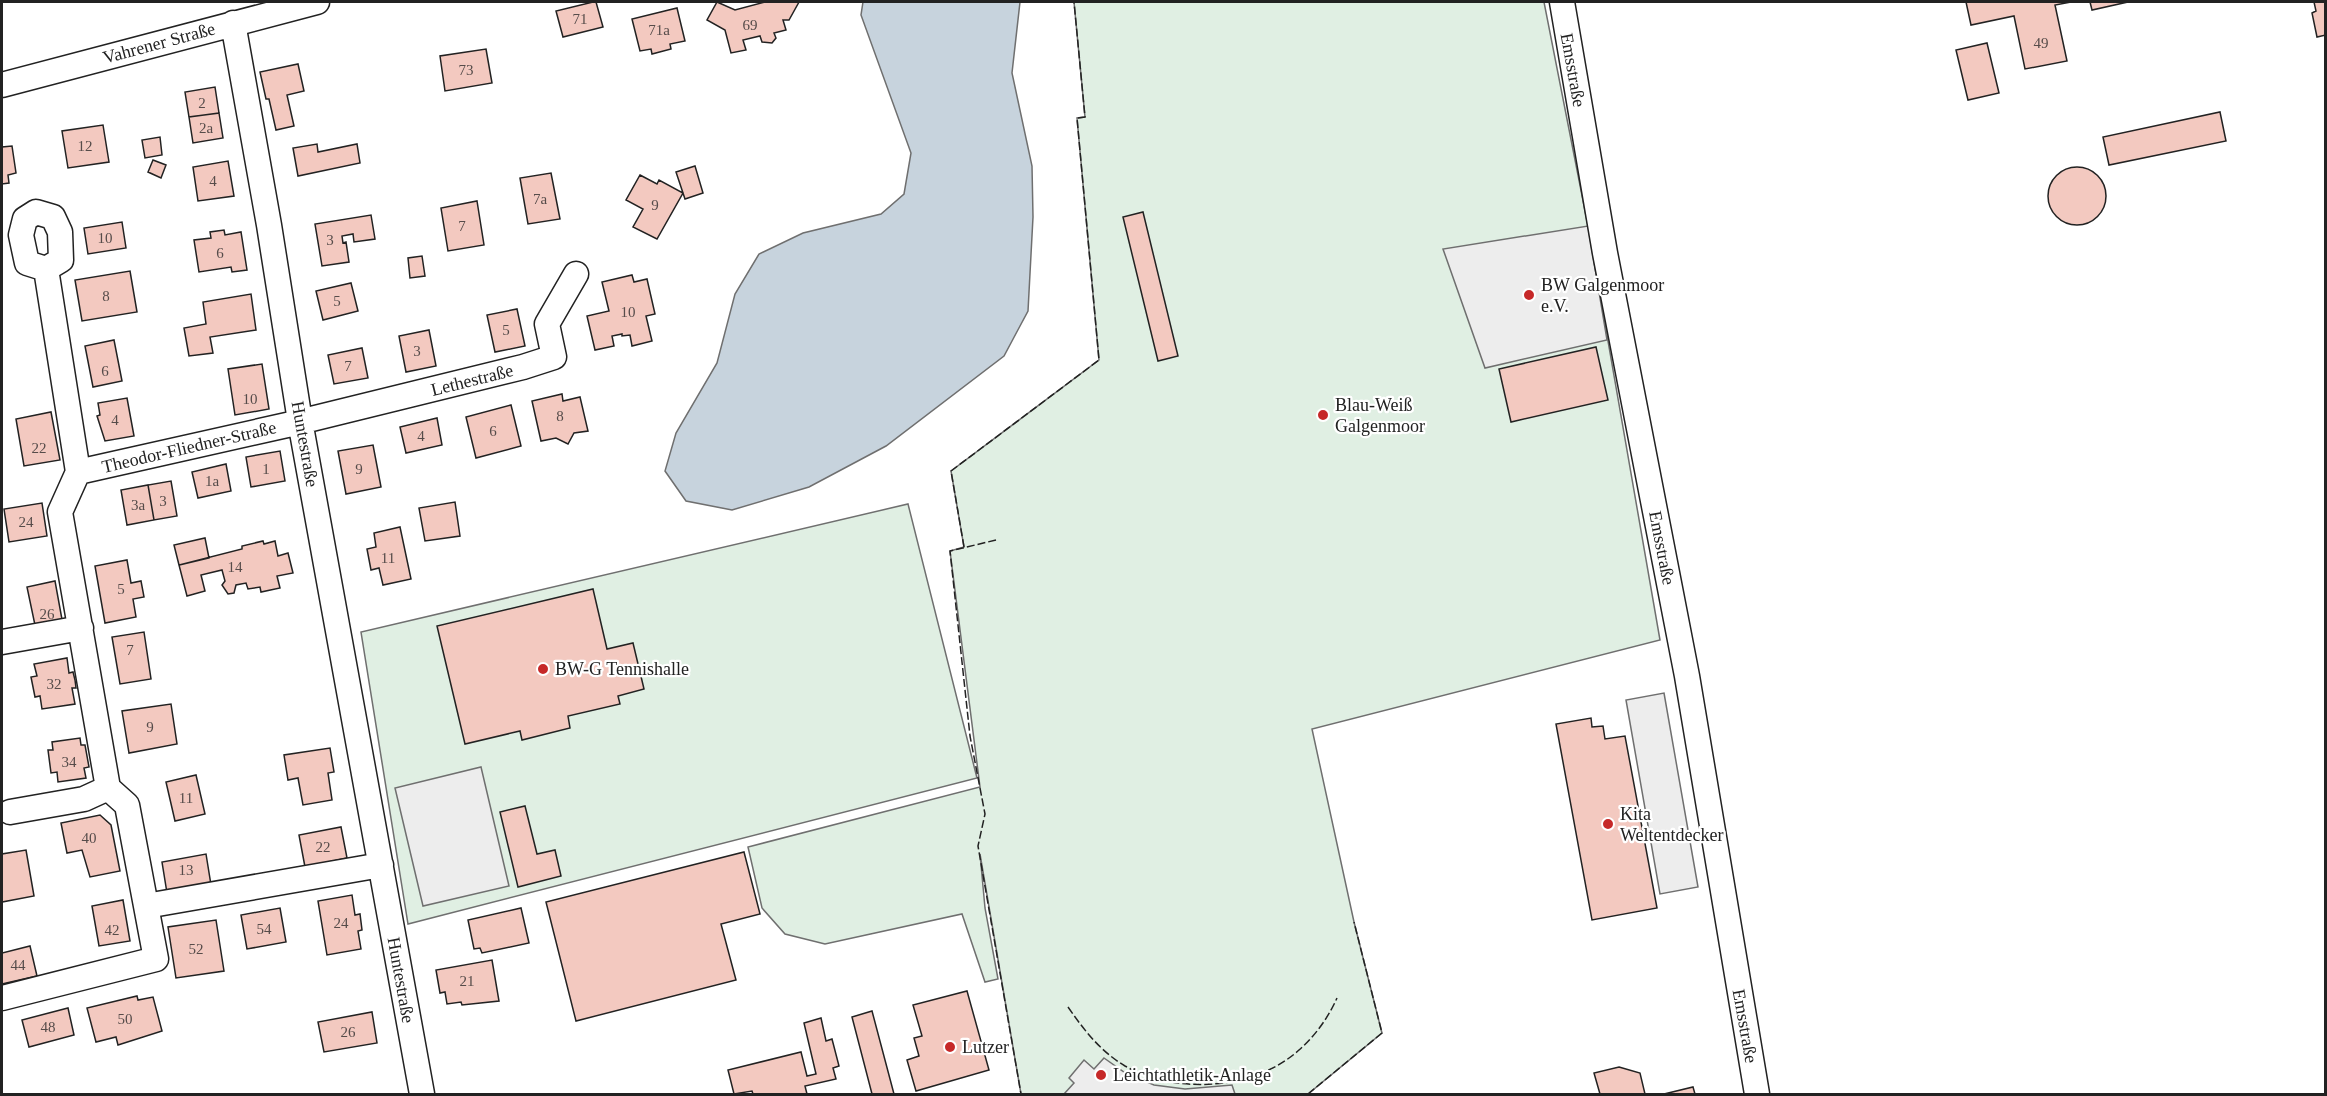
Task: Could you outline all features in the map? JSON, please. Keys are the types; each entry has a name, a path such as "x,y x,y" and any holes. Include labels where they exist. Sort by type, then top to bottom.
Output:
{"street":[{"name":"Vahrener Straße","path":"2,85 317,2"},
{"name":"Emsstraße","path":"1562,2 1605,253 1687,676 1757,1095"},
{"name":"Huntestraße","path":"233,23 269,225 300,421 422,1095"},
{"name":"Theodor-Fliedner-Straße","path":"46,269 78,472 60,512 108,788"},
{"name":"Lethestraße","path":"300,421 523,367 554,357 547,324 576,274"},
{"name":"Theodor-Fliedner-Straße","path":"78,472 300,421"},
{"path":"2,642 81,628"},
{"path":"2,998 156,959 127,805 108,788 84,799 10,812"},
{"path":"146,906 381,865"}],"green space":[{"path":"1074,2 1544,2 1588,226 1660,640 1312,729 1354,922 1382,1033 1308,1094 1021,1094 980,854 985,908 998,979 985,982 962,914 825,944 785,934 762,908 748,847 980,787 950,551 964,547 951,471 1099,360 1077,118 1085,117"},
{"path":"908,504 977,778 408,924 361,632"}],"shaded area":[{"path":"863,2 1020,2 1012,73 1032,166 1033,217 1028,311 1004,356 886,446 809,487 732,510 686,501 665,471 676,433 717,363 735,294 759,254 803,233 881,214 904,194 911,153 861,15"},
{"name":"BW Galgenmoor e.V.","path":"1588,226 1607,340 1485,368 1443,249"},
{"path":"1664,693 1698,887 1660,894 1626,700"},
{"path":"481,767 509,886 423,906 395,788"},
{"name":"Leichtathletik-Anlage","path":"1104,1058 1124,1072 1154,1085 1185,1089 1232,1085 1235,1094 1064,1094 1074,1083 1069,1078 1084,1060 1094,1069"}],"building":[{"path":"596,2 603,27 563,37 556,11"},
{"path":"717,2 735,10 765,2 799,2 789,20 783,20 786,30 774,33 776,38 772,43 762,42 760,36 743,40 746,50 731,53 725,30 707,20"},
{"path":"1966,2 2071,2 2055,5 2067,61 2025,69 2014,16 1971,25"},
{"path":"2090,2 2128,2 2092,10"},
{"path":"2314,2 2326,2 2326,35 2317,37 2312,13 2316,11"},
{"path":"677,8 685,41 670,44 671,49 652,54 651,49 640,51 632,19"},
{"path":"1987,43 1999,93 1968,100 1956,50"},
{"path":"486,49 492,83 445,91 440,56"},
{"path":"298,64 304,91 287,95 294,126 276,130 260,72"},
{"path":"215,87 219,113 189,117 185,92"},
{"path":"2220,112 2226,141 2109,165 2103,137"},
{"path":"219,113 223,138 193,143 189,117"},
{"path":"103,125 109,162 68,168 62,131"},
{"path":"160,137 162,155 145,158 142,140"},
{"path":"317,144 318,152 357,144 360,163 298,176 293,148"},
{"path":"12,146 16,173 8,175 9,183 2,184 2,147"},
{"path":"153,160 166,165 161,178 148,172"},
{"path":"228,161 234,196 198,201 193,167"},
{"path":"695,166 703,193 685,199 676,172"},
{"path":"2077,167 2088,169 2101,180 2106,196 2104,207 2093,220 2077,225 2066,223 2053,212 2048,196 2050,185 2061,172"},
{"path":"551,173 560,219 528,224 520,178"},
{"path":"640,175 657,184 659,180 683,193 657,239 633,227 643,209 626,200"},
{"path":"477,201 484,245 448,251 441,208"},
{"path":"1143,212 1178,356 1158,361 1123,217"},
{"path":"371,215 375,239 354,242 353,234 342,236 343,243 346,242 349,262 322,266 315,224"},
{"path":"122,222 126,248 88,254 84,228"},
{"path":"224,230 225,235 241,232 247,270 232,272 231,267 199,272 194,240 211,238 210,232"},
{"path":"422,256 425,276 410,278 408,258"},
{"path":"130,271 137,312 82,321 75,280"},
{"path":"632,275 634,282 647,279 655,314 646,316 652,341 632,346 630,335 622,336 622,334 612,336 614,346 595,350 587,316 609,311 602,282"},
{"path":"351,283 358,311 323,320 316,291"},
{"path":"251,294 256,330 210,337 213,353 189,356 184,328 206,324 203,302"},
{"path":"517,309 525,346 495,352 487,315"},
{"path":"429,330 436,366 406,372 399,336"},
{"path":"114,340 122,381 93,387 85,346"},
{"path":"1596,347 1608,400 1511,422 1499,369"},
{"path":"362,348 368,378 334,384 328,355"},
{"path":"262,364 269,409 235,415 228,369"},
{"path":"562,394 563,401 580,397 588,431 574,433 568,444 556,438 541,441 532,401"},
{"path":"127,398 134,436 105,441 97,416 100,415 98,403"},
{"path":"511,405 521,446 476,458 466,417"},
{"path":"51,412 60,460 24,466 16,419"},
{"path":"437,418 442,445 406,453 400,427"},
{"path":"373,445 381,487 346,494 338,451"},
{"path":"280,451 285,481 251,487 246,457"},
{"path":"226,464 231,491 198,498 192,472"},
{"path":"171,481 177,516 154,520 148,485"},
{"path":"148,485 154,520 127,525 121,490"},
{"path":"455,502 460,536 425,541 419,508"},
{"path":"42,503 47,536 9,542 4,509"},
{"path":"400,527 411,579 383,585 379,568 371,570 367,549 376,547 374,533"},
{"path":"205,538 209,558 179,565 174,545"},
{"path":"263,541 264,544 275,541 278,556 288,553 293,573 277,576 280,588 261,592 260,587 248,589 246,583 236,585 234,593 228,594 222,585 225,581 222,570 201,575 205,591 187,596 179,565 242,549 242,546"},
{"path":"127,560 131,583 141,581 144,597 133,599 136,617 105,623 95,566"},
{"path":"55,581 63,625 36,630 27,587"},
{"name":"BW-G Tennishalle","path":"593,589 607,649 633,643 644,689 618,696 620,704 568,716 570,728 522,740 520,731 465,744 437,626"},
{"path":"144,632 151,679 120,684 112,637"},
{"path":"67,658 69,673 73,672 75,680 76,688 72,688 75,704 42,709 40,696 35,697 31,677 37,676 34,664"},
{"path":"171,704 177,744 129,753 122,711"},
{"name":"Kita Weltentdecker","path":"1591,718 1592,727 1603,726 1605,739 1625,736 1657,908 1592,920 1556,724"},
{"path":"80,738 81,745 85,745 89,767 84,768 86,778 58,782 57,772 51,773 48,750 53,750 52,742"},
{"path":"330,748 334,772 328,773 332,800 303,805 298,778 288,780 284,755"},
{"path":"196,775 205,814 175,821 166,782"},
{"path":"525,806 537,854 555,850 561,876 518,887 500,812"},
{"path":"100,815 111,825 120,871 90,877 82,850 67,853 61,823"},
{"path":"341,827 347,858 305,867 299,835"},
{"path":"26,850 34,896 2,902 2,854"},
{"path":"744,852 760,914 721,924 736,980 576,1021 546,902"},
{"path":"206,854 211,885 167,893 162,862"},
{"path":"352,895 355,915 360,914 362,930 358,931 361,949 327,955 318,901"},
{"path":"123,900 130,941 99,946 92,906"},
{"path":"280,908 286,942 247,949 241,915"},
{"path":"521,908 529,943 482,953 480,948 474,949 468,920"},
{"path":"216,920 224,971 176,978 168,927"},
{"path":"30,946 37,976 2,984 2,953"},
{"path":"492,960 499,1001 462,1005 461,1002 447,1004 445,992 440,993 436,970"},
{"name":"Lutzer","path":"967,991 989,1070 916,1091 907,1060 919,1056 914,1038 922,1036 913,1005"},
{"path":"137,996 138,1000 153,997 162,1031 118,1045 116,1037 96,1042 87,1008"},
{"path":"68,1008 74,1035 29,1047 22,1020"},
{"path":"872,1011 894,1094 872,1094 852,1017"},
{"path":"372,1012 377,1043 324,1052 318,1022"},
{"path":"821,1018 826,1041 832,1039 839,1066 833,1068 836,1079 805,1086 807,1094 753,1094 752,1091 734,1094 728,1070 801,1052 807,1076 816,1074 804,1023"},
{"path":"1619,1067 1640,1073 1645,1094 1600,1094 1594,1073"},
{"path":"1693,1087 1695,1094 1664,1094"}],"fence":[{"path":"964,547 951,471 1099,360 1077,118 1085,117 1074,2"},
{"path":"996,540 950,551 970,736 985,814 978,846 1021,1094"},
{"path":"1308,1094 1382,1033 1354,922"},
{"path":"1068,1007 1093,1040 1125,1066 1145,1075 1168,1081 1215,1084 1238,1080 1281,1063 1305,1045 1316,1033 1337,998"}],"place":[{"name":"BW Galgenmoor e.V.","path":"1529,295"},
{"name":"Blau-Weiß Galgenmoor","path":"1323,415"},
{"name":"BW-G Tennishalle","path":"543,669"},
{"name":"Kita Weltentdecker","path":"1608,824"},
{"name":"Lutzer","path":"950,1047"},
{"name":"Leichtathletik-Anlage","path":"1101,1075"}]}
